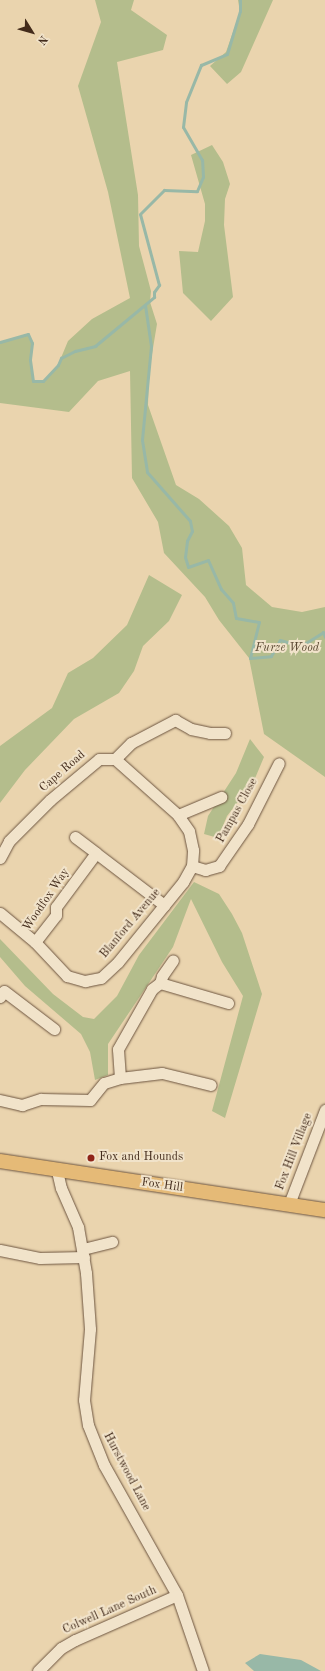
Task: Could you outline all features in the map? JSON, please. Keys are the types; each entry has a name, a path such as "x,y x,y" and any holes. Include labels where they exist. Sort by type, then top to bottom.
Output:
{"main road":[{"name":"Fox Hill","path":"0,1161 57,1171 325,1210"}],"street":[{"path":"115,759 131,743 175,720 192,729 210,733 225,733"},
{"name":"Cape Road","path":"0,858 9,841 50,800 99,759 115,759"},
{"name":"Blanford Avenue","path":"0,913 35,942 67,976 84,981 100,978 118,962 183,882 192,866 193,850 189,831 178,815 115,759"},
{"name":"Pampas Close","path":"192,866 205,870 219,866 248,824 279,763"},
{"path":"178,815 220,797"},
{"path":"75,838 164,905"},
{"name":"Woodfox Way","path":"35,942 56,915 56,907 96,853"},
{"path":"120,1078 118,1049 152,989 160,984 162,976 173,960"},
{"path":"160,984 228,1003"},
{"path":"0,997 4,991 54,1029"},
{"path":"0,1100 22,1105 41,1099 90,1100 104,1083 120,1078 162,1073 211,1085"},
{"name":"Fox Hill Village","path":"289,1204 325,1110"},
{"name":"Hurstwood Lane","path":"57,1171 61,1188 78,1227 84,1253 90,1329 84,1400 88,1425 104,1465 178,1595 203,1671"},
{"path":"0,1250 40,1258 84,1253 112,1242"},
{"name":"Colwell Lane South","path":"38,1671 50,1657 75,1640 178,1595"}],"green space":[{"name":"Furze Wood","path":"95,0 134,0 131,10 167,35 163,50 117,62 138,195 139,246 151,291 150,302 157,324 149,372 148,405 176,485 199,499 229,526 242,548 246,585 272,607 302,612 325,607 325,777 264,734 249,658 219,620 205,597 164,553 158,522 132,478 130,371 98,381 69,412 0,403 0,342 28,334 32,343 30,360 33,380 43,381 58,365 68,341 92,319 130,298 108,192 78,86 101,22"},
{"path":"238,0 273,0 241,72 227,84 210,66 226,52 240,12"},
{"path":"212,145 223,162 230,184 225,199 224,225 233,297 211,321 183,293 179,251 198,252 205,221 205,204 191,155"},
{"path":"149,575 182,595 169,621 143,646 134,671 119,693 74,719 25,770 0,803 0,746 52,708 68,673 93,658 127,625"},
{"path":"250,739 264,757 253,783 227,816 218,838 204,834 208,816 236,773"},
{"path":"194,882 219,894 232,914 242,933 262,994 225,1118 212,1111 243,996 222,962 191,899 173,947 108,1044 108,1075 95,1080 90,1052 81,1034 25,986 0,957 0,939 53,994 83,1017 94,1019 117,996 139,955"}],"shaded area":[{"path":"260,1654 301,1660 321,1671 254,1671 245,1663"}],"waterway":[{"path":"0,342 28,334 32,343 30,360 33,381 43,381 58,365 61,358 75,351 95,346 154,297 154,292 159,285 140,214 164,190 197,191 203,177 202,160 183,127 186,102 201,65 227,54 240,11 240,0"},
{"path":"145,305 151,346 142,440 147,472 190,521 192,531 187,541 185,557 188,567 208,560 221,589 233,603 236,618 259,622 250,658 271,656 280,640 301,646 323,632 325,637"}],"place":[{"name":"Fox and Hounds","path":"91,1158"}]}
